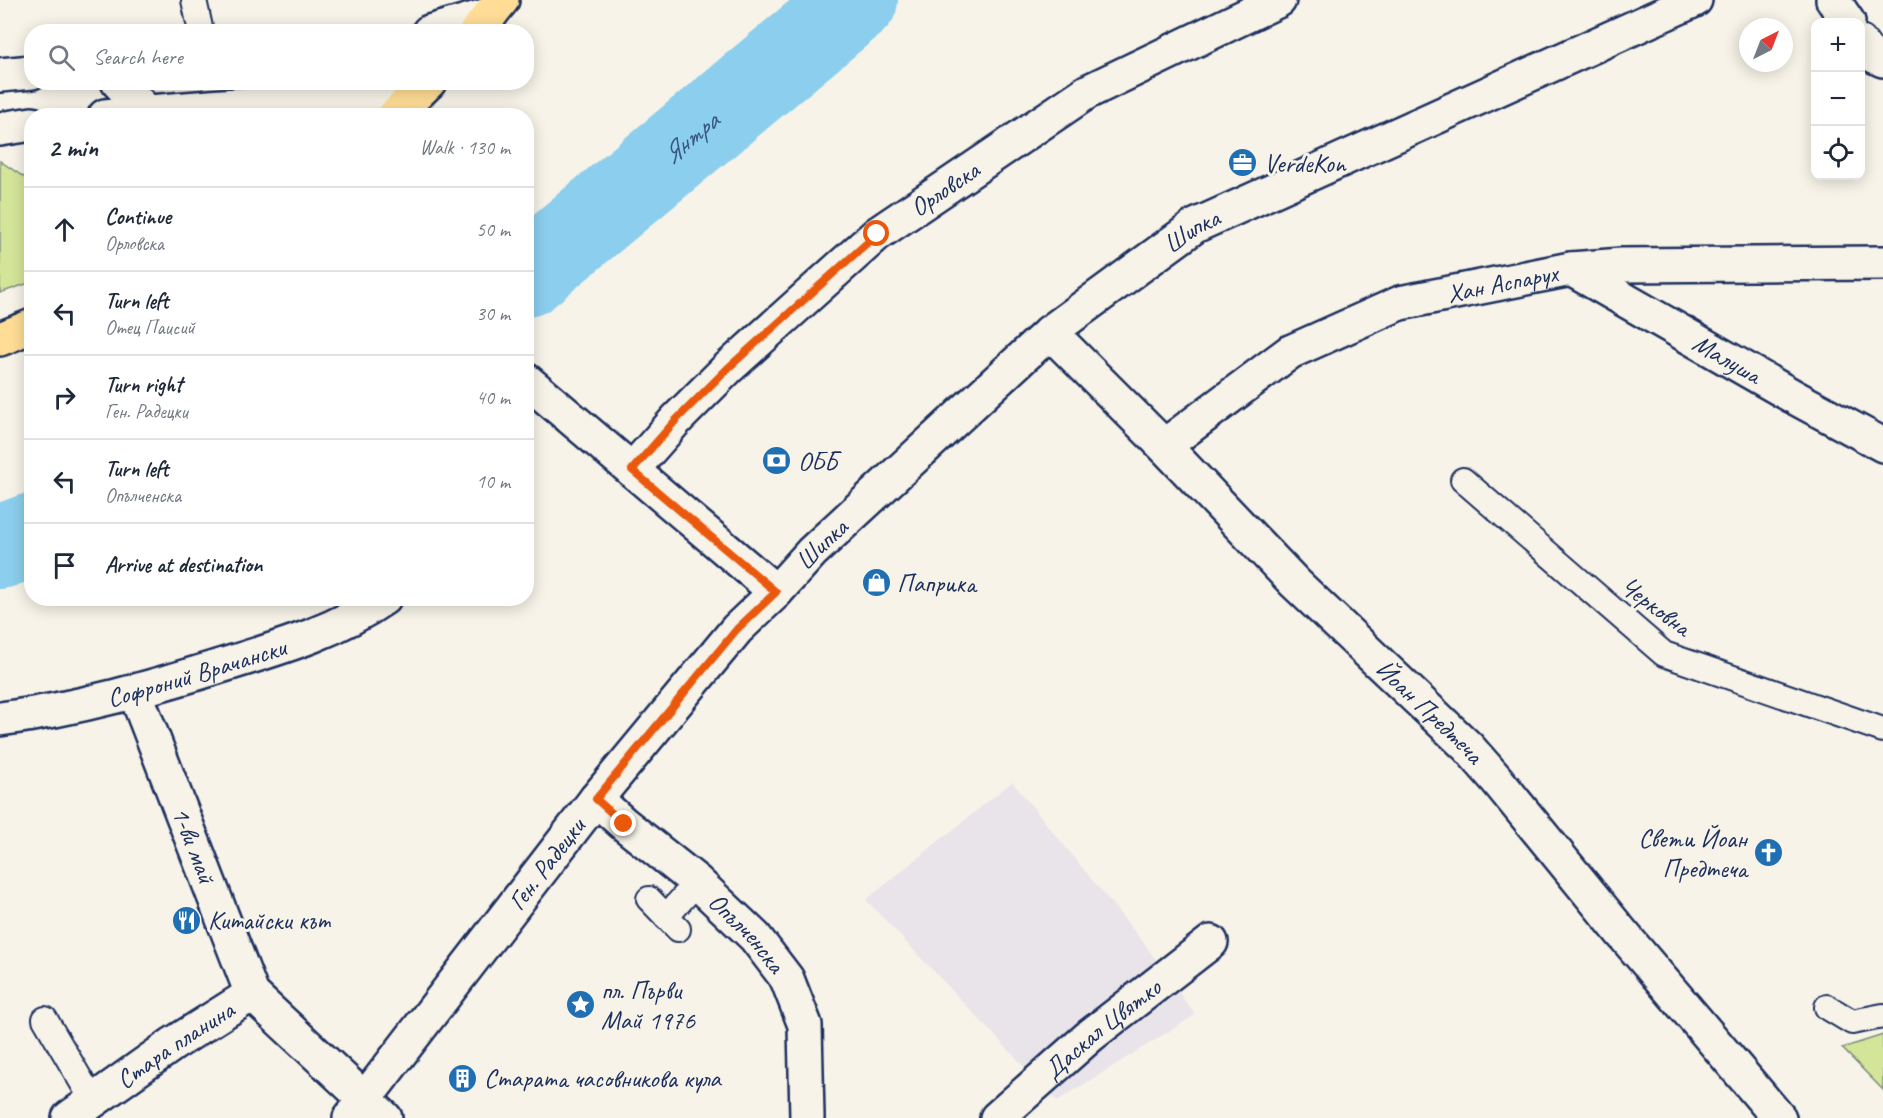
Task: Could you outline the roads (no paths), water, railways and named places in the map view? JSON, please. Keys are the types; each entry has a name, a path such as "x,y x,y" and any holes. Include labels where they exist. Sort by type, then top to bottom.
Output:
{"main road":[{"path":"402,108 421,90"},
{"path":"0,339 24,329"}],"street":[{"name":"Орловска","path":"632,470 676,420 727,369 877,234 1087,92 1279,0"},
{"name":"Шипка","path":"776,592 812,552 1050,332 1195,226 1695,0"},
{"path":"1833,0 1845,18"},
{"path":"458,24 490,15"},
{"path":"1865,49 1868,53 1883,60"},
{"path":"0,75 24,73"},
{"path":"126,90 143,108"},
{"path":"189,108 236,101 344,100 382,96 406,90"},
{"path":"0,129 24,125"},
{"name":"Хан Аспарух","path":"1164,446 1290,352 1400,303 1571,269 1622,266 1883,263"},
{"name":"Малуша","path":"1571,269 1883,446"},
{"name":"Йоан Предтеча","path":"1050,332 1164,446 1295,583 1468,747 1779,1118"},
{"path":"534,387 776,592"},
{"name":"Ген. Радецки","path":"366,1111 596,799 737,629 776,592"},
{"name":"Софроний Врачански","path":"0,719 38,714 135,692 292,643 333,627 373,606"},
{"name":"1-ви май","path":"135,692 252,994 366,1111"},
{"name":"Опълченска","path":"596,799 697,882 755,937 787,979 805,1025 807,1118"},
{"name":"Даскал Цвятко","path":"997,1118 1090,1035 1211,942"},
{"name":"Стара планина","path":"81,1109 173,1044 252,994"}],"lane":[{"path":"194,0 199,24"},
{"name":"Черковна","path":"1463,480 1664,654 1883,730"},
{"path":"649,899 672,923 697,882"},
{"path":"1827,1007 1852,1022 1883,1016"},
{"path":"45,1018 81,1109"}],"waterway":[{"name":"Янтра","path":"534,268 856,0"},
{"name":"Янтра","path":"0,547 24,538"}],"place":[{"name":"VerdeKon","path":"1243,163"},
{"name":"ОББ","path":"777,461"},
{"name":"Паприка","path":"876,583"},
{"name":"Свети Йоан Предтеча","path":"1768,853"},
{"name":"Китайски кът","path":"187,920"},
{"name":"пл. Първи Май 1976","path":"580,1005"},
{"name":"Старата часовникова кула","path":"463,1078"}]}
